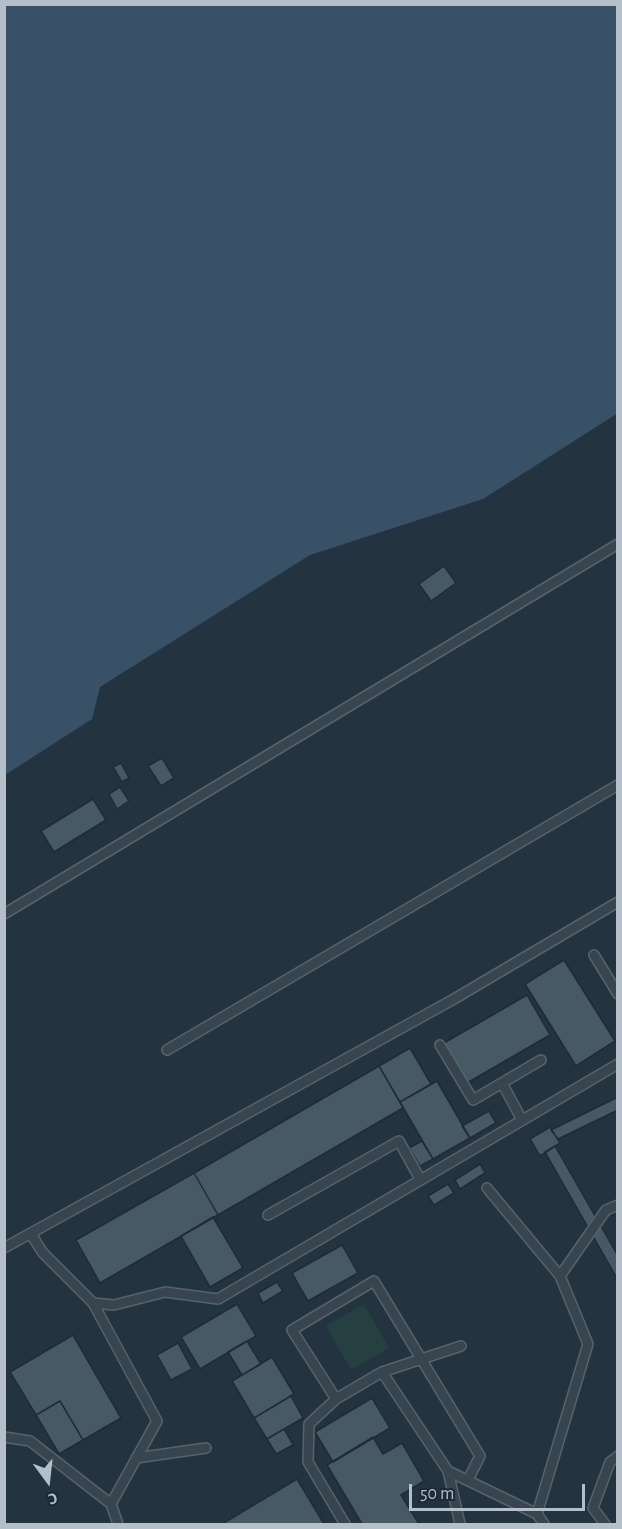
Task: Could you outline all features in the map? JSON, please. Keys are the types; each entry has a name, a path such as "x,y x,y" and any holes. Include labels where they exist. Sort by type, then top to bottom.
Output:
{"lane":[{"path":"4,914 618,544"},
{"path":"167,1050 618,785"},
{"path":"4,1248 454,999 618,902"},
{"path":"594,956 618,994"},
{"path":"440,1045 473,1100 542,1060"},
{"path":"93,1303 114,1305 165,1292 218,1299 618,1064"},
{"path":"502,1083 522,1120"},
{"path":"268,1215 399,1142 420,1179"},
{"path":"487,1188 560,1276 588,1344 537,1514"},
{"path":"560,1276 606,1210 618,1205"},
{"path":"31,1234 43,1253 93,1303 158,1421 111,1504"},
{"path":"336,1399 292,1330 374,1281 480,1456 468,1480"},
{"path":"345,1524 308,1462 309,1424 336,1399 382,1372 461,1346"},
{"path":"382,1372 448,1471 460,1524"},
{"path":"4,1437 30,1441 111,1504 118,1524"},
{"path":"136,1458 207,1448"},
{"path":"605,1524 593,1508 610,1462 618,1456"},
{"path":"448,1471 537,1514 544,1524"}],"green space":[{"path":"364,1304 389,1348 351,1370 326,1326"}],"water":[{"path":"5,4 617,5 618,413 483,499 310,555 100,687 92,719 5,775"}],"building":[{"path":"444,566 456,583 431,601 419,584"},
{"path":"162,758 174,778 161,786 148,766"},
{"path":"121,763 129,778 122,782 113,767"},
{"path":"120,787 129,801 117,809 109,794"},
{"path":"93,799 106,820 54,852 41,831"},
{"path":"564,960 615,1041 576,1066 525,984"},
{"path":"527,995 550,1035 467,1083 444,1043"},
{"path":"410,1048 431,1084 400,1102 379,1066"},
{"path":"379,1066 403,1108 218,1215 194,1173"},
{"path":"437,1081 470,1138 433,1159 400,1102"},
{"path":"618,1097 618,1110 558,1139 551,1130"},
{"path":"489,1111 496,1123 470,1138 462,1126"},
{"path":"550,1127 560,1143 540,1156 530,1139"},
{"path":"422,1141 433,1159 420,1166 409,1148"},
{"path":"555,1146 618,1256 618,1280 545,1152"},
{"path":"480,1164 485,1173 460,1189 455,1180"},
{"path":"194,1173 218,1215 100,1283 76,1240"},
{"path":"448,1184 454,1193 434,1205 428,1196"},
{"path":"213,1217 243,1268 210,1287 181,1236"},
{"path":"342,1245 358,1273 308,1301 292,1273"},
{"path":"277,1282 283,1291 263,1303 258,1293"},
{"path":"237,1304 256,1336 200,1369 181,1337"},
{"path":"73,1335 121,1418 83,1440 60,1401 36,1415 10,1372"},
{"path":"247,1341 261,1364 242,1375 228,1352"},
{"path":"178,1343 192,1369 171,1380 157,1355"},
{"path":"272,1357 294,1394 254,1418 232,1381"},
{"path":"291,1396 303,1418 267,1439 254,1418"},
{"path":"372,1398 390,1428 333,1462 315,1432"},
{"path":"60,1401 83,1440 59,1454 36,1415"},
{"path":"284,1429 293,1445 276,1454 267,1439"},
{"path":"373,1437 383,1454 402,1443 424,1481 401,1495 419,1524 362,1524 327,1465"},
{"path":"297,1479 324,1524 222,1524"}]}
